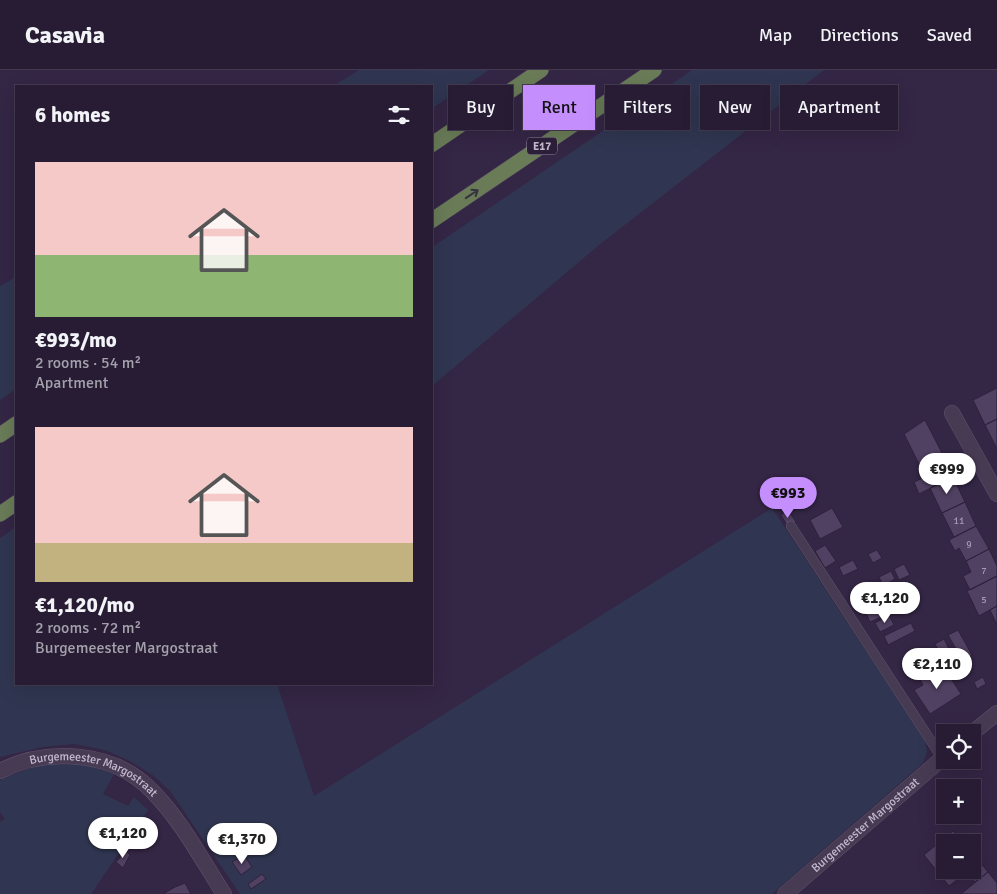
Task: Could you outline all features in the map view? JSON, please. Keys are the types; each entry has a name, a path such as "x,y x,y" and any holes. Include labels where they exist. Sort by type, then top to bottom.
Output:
{"highway":[{"path":"433,144 541,70"},
{"name":"E17","path":"433,220 654,70"},
{"path":"0,435 15,425"},
{"path":"0,514 15,504"}],"street":[{"path":"952,413 993,477 997,494"},
{"path":"981,726 997,713"},
{"name":"Burgemeester Margostraat","path":"0,771 33,759 52,756 84,757 124,769 152,791 224,894"},
{"name":"Burgemeester Margostraat","path":"785,894 936,764"}],"lane":[{"path":"791,526 936,745"}],"shaded area":[{"path":"359,70 489,70 467,85 448,85 448,98 433,108 433,85 335,85"},
{"path":"692,70 824,70 805,85 780,85 780,104 770,112 770,85 700,85 700,130 747,130 599,245 433,385 433,247 605,129 690,130 690,85 670,85"},
{"path":"15,278 15,390 0,400 0,286"},
{"path":"772,508 925,741 927,752 923,763 772,894 240,894 171,792 154,776 130,761 105,750 74,744 42,747 0,757 0,538 15,528 15,685 277,685 314,796"},
{"path":"76,761 114,774 103,794 128,806 134,797 148,810 91,894 0,894 0,822 5,819 0,812 0,780 37,765"}],"building":[{"path":"997,388 997,419 985,425 973,400"},
{"path":"997,419 997,449 985,425"},
{"path":"925,420 942,453 919,464 904,434"},
{"path":"942,453 953,477 919,494 914,482 925,477 919,464"},
{"path":"953,477 965,502 942,513 930,488"},
{"path":"965,502 976,526 954,537 942,513"},
{"path":"832,508 843,527 820,539 810,520"},
{"path":"788,510 796,522 788,527 781,515"},
{"path":"976,526 989,549 966,561 959,548 955,551 949,540"},
{"path":"825,545 836,561 825,568 815,551"},
{"path":"989,549 997,566 997,576 970,590 963,576 971,572 966,561"},
{"path":"877,550 882,558 873,563 868,554"},
{"path":"853,560 858,569 843,576 839,567"},
{"path":"904,564 910,575 899,580 894,569"},
{"path":"891,571 895,579 883,586 879,577"},
{"path":"997,576 997,606 979,616 967,591"},
{"path":"880,593 884,602 865,611 860,603"},
{"path":"898,599 902,608 870,622 865,611 884,602"},
{"path":"997,606 997,625 990,610"},
{"path":"889,615 894,625 880,632 875,623"},
{"path":"911,623 915,631 888,645 884,636"},
{"path":"958,630 972,655 963,661 948,635"},
{"path":"944,639 953,657 945,662 935,644"},
{"path":"935,667 940,674 946,671 961,694 930,714 914,690 923,685 919,678"},
{"path":"983,677 986,684 977,689 974,682"},
{"path":"936,845 936,870 924,855"},
{"path":"126,851 130,855 123,868 116,862"},
{"path":"244,855 252,867 241,875 232,862"},
{"path":"981,864 988,872 981,877"},
{"path":"988,872 997,883 997,894 961,894 981,879"},
{"path":"262,874 266,879 251,889 248,884"},
{"path":"943,879 958,879 949,886"},
{"path":"185,883 191,894 163,894 175,887"}]}
